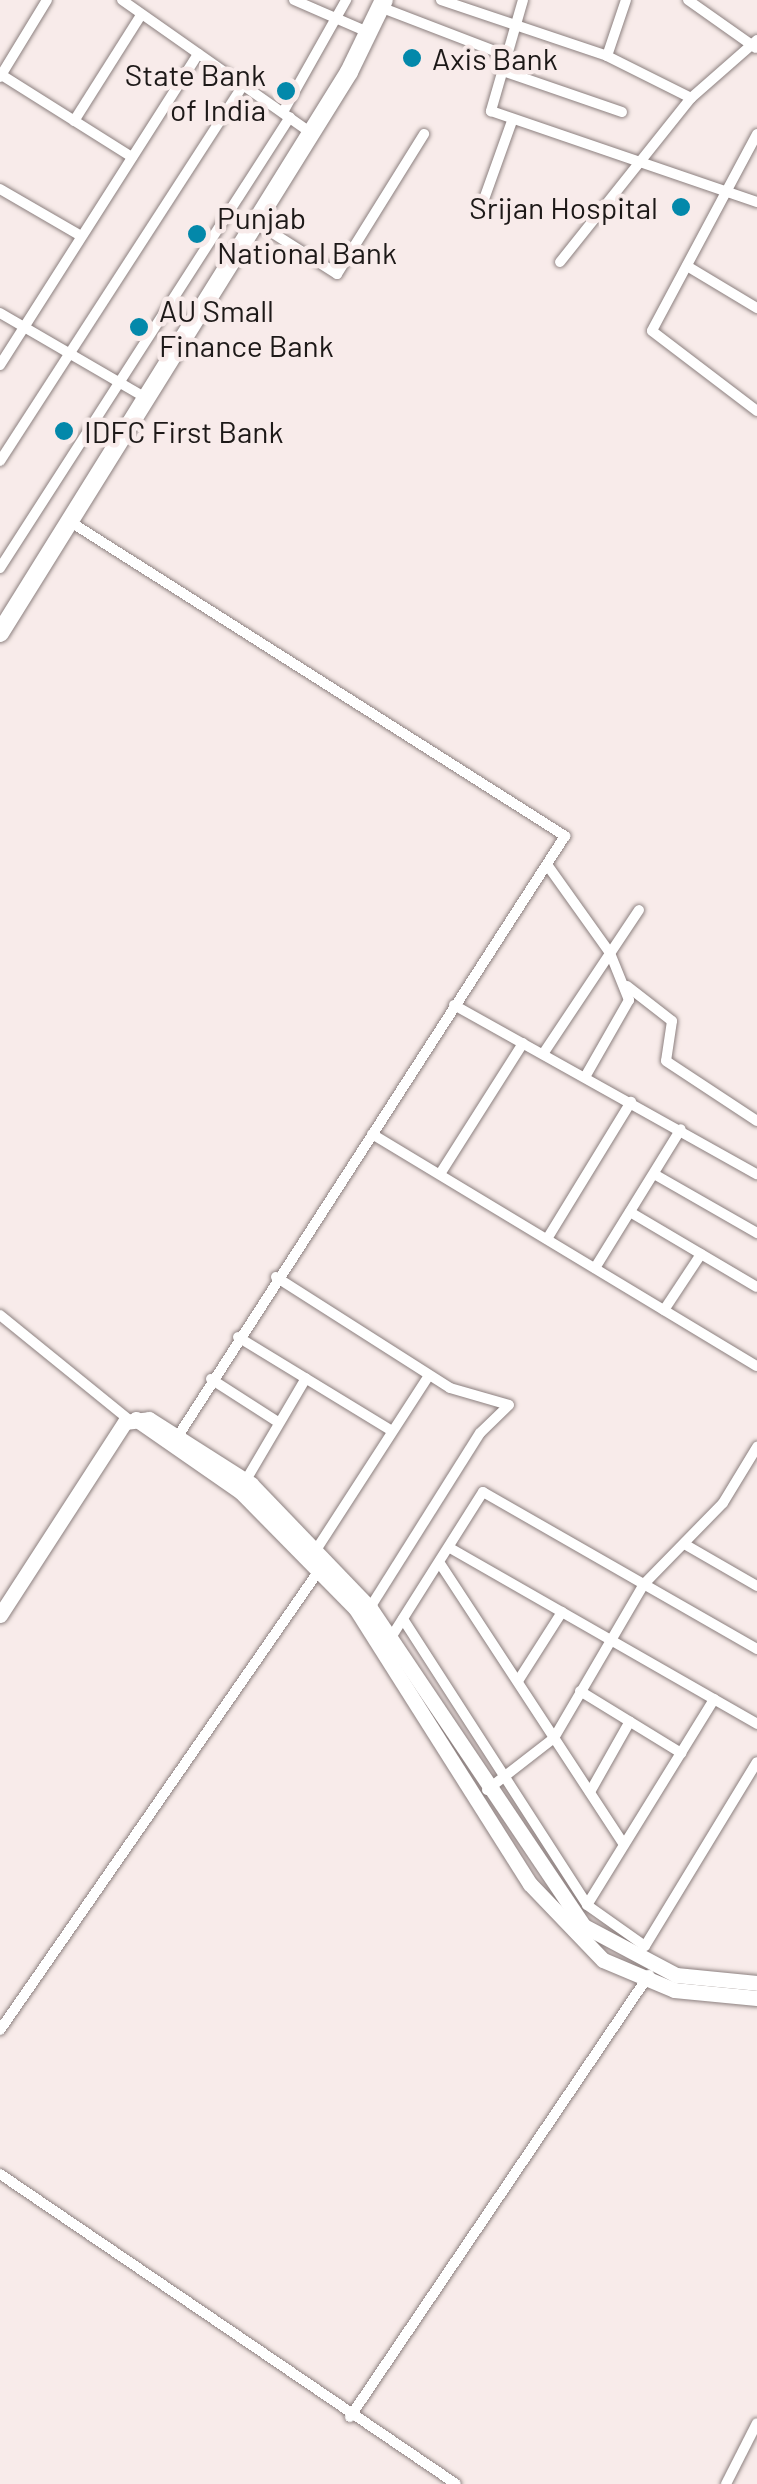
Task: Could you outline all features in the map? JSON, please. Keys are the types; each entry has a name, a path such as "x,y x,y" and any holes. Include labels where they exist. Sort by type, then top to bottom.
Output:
{"main road":[{"path":"0,633 142,395 309,131 380,2"},
{"path":"0,619 258,222 380,2"}],"street":[{"path":"47,0 0,75 132,157"},
{"path":"294,0 362,30"},
{"path":"0,568 286,114 346,0"},
{"path":"440,0 514,29 607,56 690,98"},
{"path":"523,0 489,106 512,121 729,187 757,202"},
{"path":"607,56 626,0"},
{"path":"560,262 690,98 756,45 688,0"},
{"path":"124,1 309,131"},
{"path":"380,2 504,56"},
{"path":"74,121 141,15"},
{"path":"0,365 198,54"},
{"path":"500,70 622,112"},
{"path":"0,462 243,86"},
{"path":"482,202 512,121"},
{"path":"258,222 337,274 424,134"},
{"path":"757,134 652,332 757,410"},
{"path":"0,188 81,236"},
{"path":"687,266 757,308"},
{"path":"0,313 142,395"},
{"path":"66,519 552,823 565,836 276,1277 178,1436"},
{"path":"548,866 610,953 626,986 672,1021 668,1064 757,1121"},
{"path":"543,1054 639,910"},
{"path":"586,1077 621,1020 626,986"},
{"path":"454,1006 757,1174"},
{"path":"440,1174 523,1043"},
{"path":"547,1239 632,1102"},
{"path":"595,1268 682,1129"},
{"path":"372,1134 757,1366"},
{"path":"654,1174 757,1234"},
{"path":"630,1212 753,1285 757,1272"},
{"path":"664,1310 701,1254"},
{"path":"276,1277 428,1375 503,1398 508,1412 480,1433 370,1608"},
{"path":"0,1315 132,1419 241,1492 365,1622 530,1884 603,1960 645,1982 757,1998"},
{"path":"238,1336 392,1431"},
{"path":"316,1550 428,1375"},
{"path":"246,1480 306,1378"},
{"path":"211,1379 278,1422"},
{"path":"132,1419 178,1436 246,1480 370,1608 557,1898 609,1944 656,1966 757,1983"},
{"path":"0,1615 132,1419"},
{"path":"487,1790 554,1738 644,1584 686,1545 757,1447"},
{"path":"390,1639 441,1564 483,1492 757,1649"},
{"path":"686,1545 757,1586"},
{"path":"450,1548 757,1724"},
{"path":"441,1564 624,1845"},
{"path":"0,2030 318,1572"},
{"path":"518,1681 562,1612"},
{"path":"403,1618 587,1905 645,1946 757,1762"},
{"path":"580,1691 681,1752"},
{"path":"587,1905 714,1699"},
{"path":"590,1792 630,1722"},
{"path":"350,2416 656,1966"},
{"path":"0,2174 350,2416 456,2484"},
{"path":"726,2484 757,2424"}],"place":[{"name":"Axis Bank","path":"412,58"},
{"name":"State Bank of India","path":"286,91"},
{"name":"Srijan Hospital","path":"681,207"},
{"name":"Punjab National Bank","path":"197,234"},
{"name":"AU Small Finance Bank","path":"139,327"},
{"name":"IDFC First Bank","path":"64,431"}]}
